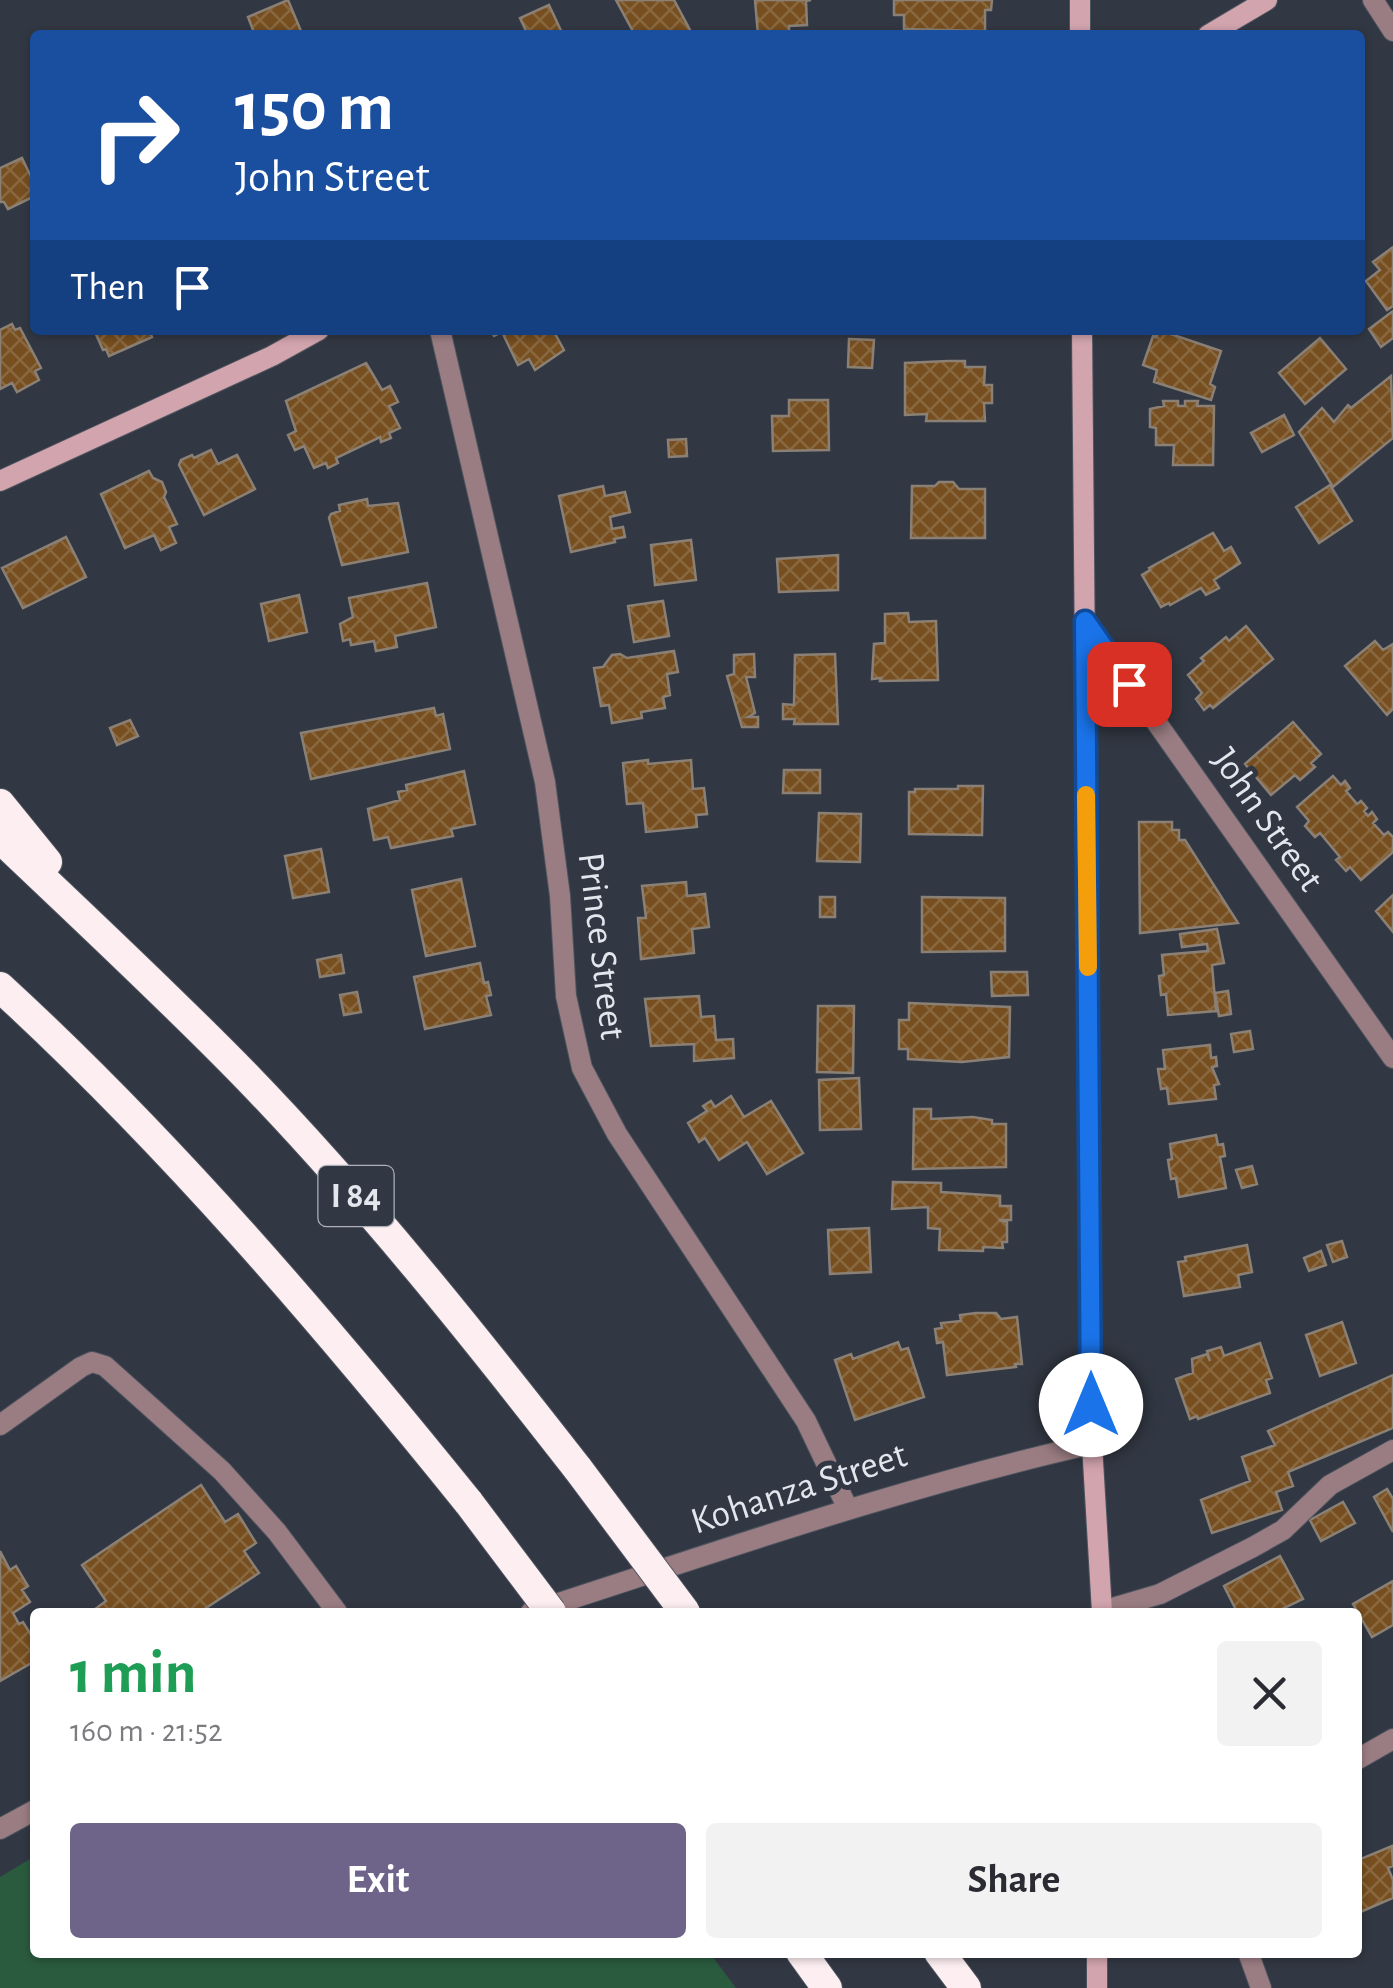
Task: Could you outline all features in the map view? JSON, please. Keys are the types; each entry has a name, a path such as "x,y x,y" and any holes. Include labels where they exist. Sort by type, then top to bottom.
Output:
{"highway":[{"path":"0,804 111,943"},
{"name":"I 84","path":"0,838 245,1076 367,1208 477,1339 682,1608"},
{"path":"0,987 164,1150 271,1267 469,1503 547,1608"},
{"path":"805,1958 827,1988"},
{"path":"944,1958 966,1988"}],"main road":[{"path":"1080,0 1080,30"},
{"path":"1216,30 1267,0"},
{"path":"0,481 310,335"},
{"path":"1082,335 1092,1444 1102,1608"},
{"path":"1097,1958 1098,1988"}],"street":[{"path":"1373,0 1393,32"},
{"name":"Prince Street","path":"441,335 545,782 560,896 566,996 582,1068 618,1134 806,1421 848,1508"},
{"name":"John Street","path":"1085,621 1392,1059"},
{"path":"0,1425 81,1367 92,1362 105,1366 222,1471 277,1532 334,1608"},
{"name":"Kohanza Street","path":"544,1608 848,1508 986,1468 1092,1444"},
{"path":"1115,1608 1160,1594 1283,1530 1330,1485 1393,1450"},
{"path":"1362,1757 1393,1739"},
{"path":"0,1829 30,1813"},
{"path":"1250,1958 1261,1988"}],"green space":[{"path":"30,1859 30,1958 714,1958 736,1988 0,1988 0,1877"}],"building":[{"path":"288,0 301,30 253,30 248,17"},
{"path":"616,0 674,0 690,30 632,30"},
{"path":"755,0 811,0 806,1 807,25 789,26 789,30 758,30"},
{"path":"894,0 992,0 991,10 985,10 985,30 904,29 904,15 894,15"},
{"path":"549,5 561,30 526,30 520,18"},
{"path":"22,158 30,175 30,198 8,209 0,202 0,168"},
{"path":"1393,247 1393,306 1387,310 1366,281 1380,270 1373,262"},
{"path":"1393,311 1393,338 1381,347 1369,329"},
{"path":"12,324 15,330 20,328 41,368 35,371 39,380 17,392 12,383 0,389 0,330"},
{"path":"96,335 152,337 109,356"},
{"path":"503,335 556,335 564,350 535,370 529,359 518,365"},
{"path":"1174,335 1221,351 1210,384 1215,387 1211,400 1154,382 1157,370 1143,365 1153,336"},
{"path":"1320,338 1346,369 1305,404 1279,373"},
{"path":"849,339 874,340 872,368 848,367"},
{"path":"965,361 965,367 985,367 984,385 992,385 992,403 984,403 985,421 926,421 927,414 905,415 905,363"},
{"path":"366,363 382,390 390,386 398,402 389,406 400,428 389,433 391,438 381,442 380,437 336,458 338,463 328,468 326,463 314,468 304,446 295,450 288,435 296,431 286,401"},
{"path":"1391,376 1393,438 1333,487 1299,432 1322,408 1334,422 1348,405 1351,408"},
{"path":"789,400 828,400 829,450 773,451 772,416 789,416"},
{"path":"1163,401 1178,401 1178,406 1185,406 1185,401 1198,401 1197,406 1214,406 1213,465 1173,465 1174,445 1156,445 1150,409 1164,406"},
{"path":"1284,415 1294,435 1262,452 1251,433"},
{"path":"686,439 687,456 669,457 668,440"},
{"path":"211,450 218,464 237,455 255,489 204,515 179,465 181,460"},
{"path":"149,471 162,482 166,492 164,497 177,524 169,527 176,543 161,550 154,535 125,548 101,494"},
{"path":"939,482 953,482 959,489 985,489 985,538 911,538 912,486 935,486"},
{"path":"1330,485 1352,521 1319,543 1296,507"},
{"path":"603,486 605,496 625,492 630,512 610,517 612,529 623,527 625,537 571,552 559,496"},
{"path":"367,499 368,506 398,503 408,552 342,565 329,518 340,511 339,505"},
{"path":"1213,533 1224,551 1231,547 1240,563 1214,580 1219,588 1206,595 1201,588 1161,607 1142,575"},
{"path":"66,537 86,577 23,608 2,568"},
{"path":"691,540 696,580 655,585 651,545"},
{"path":"838,555 838,590 779,592 777,559"},
{"path":"427,583 436,627 395,636 397,647 376,651 374,641 351,645 350,639 343,641 340,624 353,617 349,598"},
{"path":"299,595 307,632 269,641 261,604"},
{"path":"663,601 669,636 634,642 628,606"},
{"path":"908,613 909,622 936,621 938,680 872,679 874,644 885,643 885,614"},
{"path":"1246,626 1273,659 1213,708 1210,705 1204,710 1196,699 1202,693 1188,675 1204,661 1201,658"},
{"path":"1375,641 1383,650 1393,644 1393,709 1387,715 1345,666"},
{"path":"674,651 678,672 667,674 670,695 663,697 665,708 641,712 642,718 612,723 609,705 601,706 594,668 603,667 612,655 627,658"},
{"path":"754,654 755,677 746,677 755,713 748,717 758,717 758,727 742,727 727,676 734,674 734,655"},
{"path":"835,654 838,724 794,724 795,719 783,719 783,704 794,705 795,655"},
{"path":"434,708 436,716 443,714 450,749 311,779 301,733"},
{"path":"130,720 138,736 117,745 110,728"},
{"path":"1293,722 1321,754 1311,763 1315,767 1300,780 1295,775 1271,795 1245,764"},
{"path":"648,760 648,764 691,760 693,789 704,788 707,814 696,815 697,827 646,832 643,803 627,804 623,763"},
{"path":"784,770 820,770 820,793 783,793"},
{"path":"464,771 475,824 451,829 453,836 391,848 388,837 374,840 368,809 400,800 398,792 407,790 406,785"},
{"path":"1333,776 1341,785 1345,781 1350,788 1346,791 1357,804 1361,801 1368,816 1372,812 1377,819 1373,823 1384,835 1388,832 1393,837 1393,852 1361,880 1350,867 1346,871 1336,860 1340,857 1320,833 1315,837 1305,826 1309,821 1297,807"},
{"path":"983,786 982,835 909,834 909,792"},
{"path":"819,813 861,814 860,862 817,861"},
{"path":"1139,822 1172,822 1172,830 1179,830 1179,840 1185,840 1238,923 1140,933"},
{"path":"321,849 329,892 293,898 285,856"},
{"path":"461,879 475,946 426,956 412,890"},
{"path":"686,882 687,896 705,894 709,927 692,929 694,953 641,959 638,918 646,918 642,886"},
{"path":"1393,895 1393,932 1376,911"},
{"path":"820,897 835,897 835,917 820,917"},
{"path":"922,897 1005,898 1005,951 922,952"},
{"path":"1217,929 1224,963 1212,965 1216,1011 1168,1015 1159,976 1164,975 1162,955 1208,951 1207,944 1182,947 1180,934"},
{"path":"341,955 344,973 320,977 317,960"},
{"path":"480,963 491,995 486,996 491,1015 425,1029 414,977"},
{"path":"991,972 1027,972 1028,995 992,996"},
{"path":"1228,991 1231,1014 1219,1016 1215,993"},
{"path":"357,992 361,1012 344,1015 340,995"},
{"path":"699,996 701,1017 714,1016 716,1040 733,1039 734,1058 694,1061 694,1044 651,1046 645,999"},
{"path":"909,1003 1010,1007 1009,1057 962,1062 908,1059 908,1049 899,1049 899,1020 909,1020"},
{"path":"818,1006 854,1006 853,1073 817,1072"},
{"path":"1250,1031 1253,1049 1234,1052 1231,1034"},
{"path":"1210,1045 1211,1058 1216,1057 1217,1066 1212,1067 1219,1084 1214,1085 1216,1099 1169,1104 1167,1088 1161,1089 1158,1069 1165,1069 1163,1050"},
{"path":"859,1078 861,1129 820,1130 819,1080"},
{"path":"731,1096 744,1117 771,1101 803,1153 767,1174 747,1142 719,1160 705,1138 699,1142 688,1123 707,1111 703,1106 711,1101 715,1107"},
{"path":"914,1109 931,1109 931,1119 973,1117 1006,1124 1006,1167 913,1169"},
{"path":"1216,1135 1218,1145 1223,1144 1225,1156 1220,1157 1226,1188 1179,1197 1176,1178 1171,1179 1170,1144"},
{"path":"1252,1166 1257,1184 1242,1188 1236,1170"},
{"path":"893,1182 941,1183 941,1192 1000,1196 1000,1206 1011,1206 1011,1220 999,1220 1007,1222 1007,1242 1002,1242 1003,1248 983,1247 983,1251 939,1250 940,1229 928,1228 928,1207 892,1209"},
{"path":"869,1228 871,1272 830,1274 828,1230"},
{"path":"1342,1241 1347,1257 1333,1262 1327,1245"},
{"path":"1247,1245 1252,1272 1238,1275 1240,1287 1184,1296 1178,1262 1186,1261 1185,1257"},
{"path":"1321,1251 1326,1265 1309,1271 1304,1258"},
{"path":"996,1313 1001,1319 1017,1317 1022,1364 947,1375 943,1342 937,1343 935,1329 942,1328 941,1323 961,1321 960,1315"},
{"path":"1342,1322 1356,1363 1320,1376 1306,1335"},
{"path":"898,1342 901,1350 908,1348 924,1397 855,1420 835,1360 851,1354 853,1359"},
{"path":"1260,1343 1272,1378 1266,1380 1270,1393 1190,1419 1176,1379 1193,1373 1192,1359 1207,1354 1210,1361 1207,1351 1221,1347 1224,1356"},
{"path":"1393,1375 1393,1428 1288,1472 1293,1486 1276,1492 1282,1510 1212,1533 1201,1500 1250,1481 1242,1457 1275,1445 1268,1431"},
{"path":"201,1485 225,1522 238,1514 256,1543 244,1551 259,1573 206,1608 97,1608 106,1601 82,1565"},
{"path":"1387,1489 1393,1499 1393,1532 1374,1497"},
{"path":"1343,1502 1355,1523 1321,1541 1310,1520"},
{"path":"0,1551 10,1570 16,1566 28,1586 22,1590 30,1602 13,1613 30,1633 30,1664 0,1681"},
{"path":"1280,1556 1303,1599 1284,1608 1235,1608 1224,1586"},
{"path":"1393,1581 1393,1625 1372,1637 1362,1620 1362,1608 1353,1604"},
{"path":"1392,1846 1393,1866 1388,1868 1393,1898 1362,1911 1362,1858"}],"slow traffic":[{"path":"1086,795 1088,967"}],"route":[{"path":"1091,1405 1085,621 1129,684"}]}
